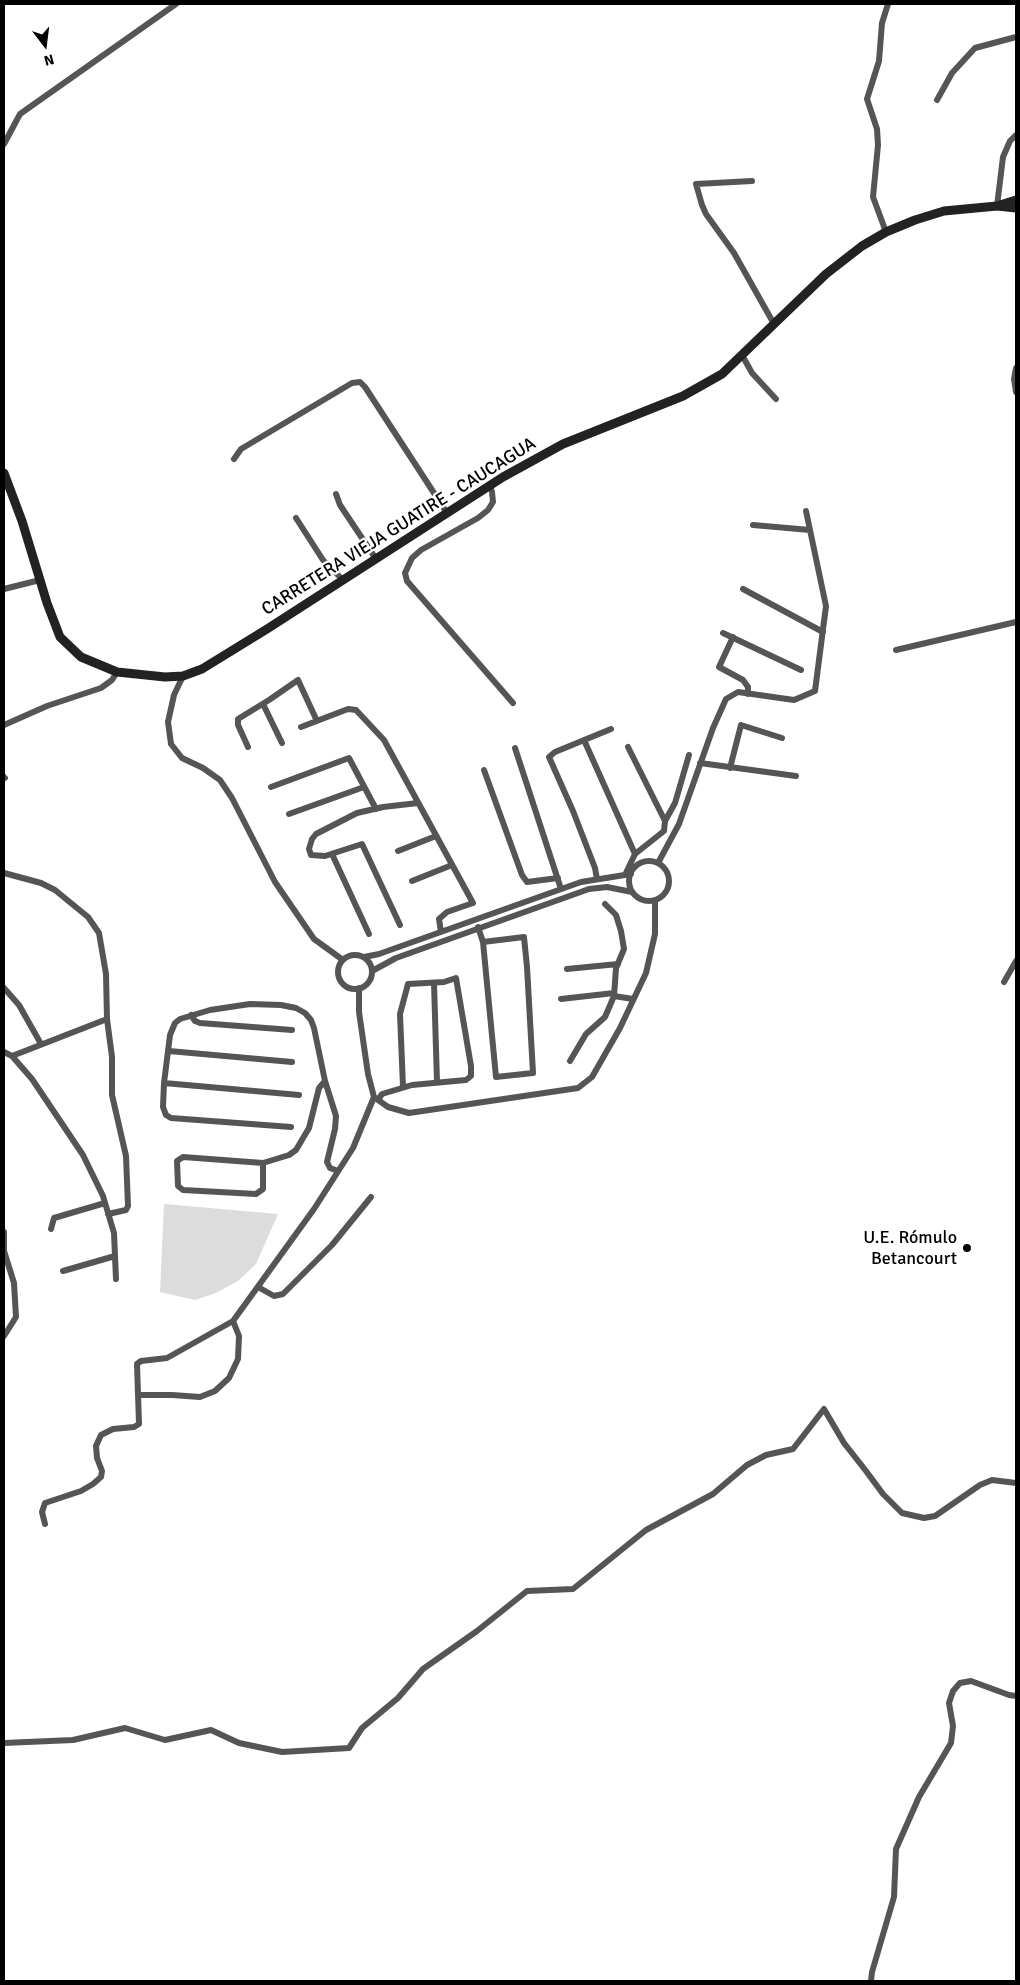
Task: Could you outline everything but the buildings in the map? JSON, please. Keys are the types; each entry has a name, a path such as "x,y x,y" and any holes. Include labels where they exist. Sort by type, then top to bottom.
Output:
{"main road":[{"path":"998,206 1016,200"},
{"name":"CARRETERA VIEJA GUATIRE - CAUCAGUA","path":"4,473 22,521 60,637 81,657 117,672 165,677 183,676 202,669 490,486 563,444 683,396 722,374 826,274 862,246 886,232 944,211 998,206"},
{"path":"998,206 1016,208"}],"street":[{"path":"4,144 20,114 176,4"},
{"path":"886,232 873,196 878,145 877,129 867,99 879,61 882,23 888,4"},
{"path":"937,100 952,73 975,48 1016,37"},
{"path":"998,206 1004,157 1010,141 1016,135"},
{"path":"752,181 696,184 706,214 734,253 774,324"},
{"path":"742,356 752,374 776,399"},
{"path":"1016,368 1014,379 1016,392"},
{"path":"234,459 241,449 352,383 360,382 366,388 447,513"},
{"path":"490,486 493,502 488,510 478,518 422,550 412,558 405,572 406,581 513,703"},
{"path":"336,494 340,505 376,559"},
{"path":"658,863 678,824 713,728 726,699 738,692 794,700 815,691 826,606 806,511"},
{"path":"296,518 323,560 343,580"},
{"path":"752,525 810,530"},
{"path":"4,589 40,580"},
{"path":"743,589 823,632"},
{"path":"896,650 1016,622"},
{"path":"723,633 801,670"},
{"path":"733,637 719,667 743,680 748,687 748,694"},
{"path":"4,725 47,706 100,688 112,680 117,672"},
{"path":"183,676 174,695 168,722 171,744 182,758 203,768 220,780 232,798 275,882 314,939 343,960"},
{"path":"248,747 238,725 238,719 298,680 317,721"},
{"path":"263,704 282,743"},
{"path":"301,727 348,709 356,710 384,740 473,903 447,912 439,919 441,932"},
{"path":"730,768 741,725 782,738"},
{"path":"597,879 595,868 550,757 555,752 612,729"},
{"path":"584,740 635,854"},
{"path":"628,747 665,821"},
{"path":"515,748 561,889"},
{"path":"632,892 628,874 635,854 664,831 665,821 675,803 689,755"},
{"path":"271,787 349,758 376,808"},
{"path":"700,763 796,776"},
{"path":"484,770 522,874 527,882 558,878"},
{"path":"289,814 364,787"},
{"path":"400,925 362,844 325,856 311,855 309,849 312,839 316,834 357,813 376,808 418,803"},
{"path":"398,851 436,836"},
{"path":"332,854 369,934"},
{"path":"364,957 371,966 372,971 369,982 360,988 348,988 340,980 338,970 343,960 353,954 364,957 379,954 561,889 597,879 628,874 645,862 658,863 667,873 669,879 666,892 655,900 642,900 632,892 607,887 589,889 478,927 396,958 372,971"},
{"path":"412,881 452,865"},
{"path":"4,873 41,883 55,890 88,917 99,933 103,952 107,1019 112,1058 112,1095 126,1156 128,1206 126,1210 108,1214"},
{"path":"360,988 359,1012 368,1074 376,1099 388,1107 409,1114 578,1088 592,1077 620,1028 646,973 654,934 655,900"},
{"path":"570,1061 586,1034 605,1017 614,994 618,964 624,949 616,915 605,904"},
{"path":"478,927 483,942 496,1077 532,1073 524,937 483,942"},
{"path":"1004,982 1016,961"},
{"path":"567,969 618,964"},
{"path":"45,1524 42,1512 45,1503 87,1487 100,1477 102,1471 97,1458 96,1446 101,1435 113,1429 134,1427 139,1424 136,1367 139,1362 167,1358 233,1322 314,1209 353,1148 376,1099 382,1094 403,1087 466,1080 470,1076 471,1066 456,978 434,983 408,984 400,1014 403,1087"},
{"path":"434,983 438,1082"},
{"path":"4,988 19,1005 41,1044"},
{"path":"561,999 614,994 633,999"},
{"path":"291,1127 169,1117 166,1115 163,1107 164,1083 171,1031 175,1023 191,1015 210,1010 261,1003 282,1005 301,1010 309,1016 313,1024 336,1122 327,1162 330,1168 338,1171"},
{"path":"191,1015 200,1024 292,1030"},
{"path":"12,1056 107,1019"},
{"path":"168,1051 292,1062"},
{"path":"4,1052 12,1056 32,1079 83,1155 105,1203 114,1233 116,1279"},
{"path":"263,1163 263,1189 256,1194 183,1190 178,1186 177,1161 186,1156 263,1163 283,1158 296,1150 309,1128 319,1088 325,1081"},
{"path":"164,1083 299,1095"},
{"path":"258,1287 274,1296 282,1294 332,1244 371,1197"},
{"path":"51,1229 54,1218 105,1203"},
{"path":"4,1232 4,1251 14,1283 16,1318 4,1336"},
{"path":"63,1271 115,1256"},
{"path":"138,1395 200,1397 215,1390 229,1378 238,1359 238,1336 233,1322"},
{"path":"4,1743 73,1740 125,1728 165,1740 211,1730 238,1743 282,1752 349,1748 362,1728 398,1698 423,1669 477,1631 527,1591 573,1589 646,1530 713,1494 747,1465 766,1455 793,1449 824,1409 844,1443 883,1494 902,1513 924,1518 935,1516 980,1485 992,1480 1016,1483"},
{"path":"871,1981 894,1897 896,1849 919,1798 951,1743 953,1726 949,1703 953,1691 960,1683 971,1681 1009,1696 1016,1696"}],"shaded area":[{"path":"164,1204 278,1214 256,1264 238,1281 216,1293 195,1300 160,1292"}],"place":[{"name":"U.E. Rómulo Betancourt","path":"967,1248"}]}
